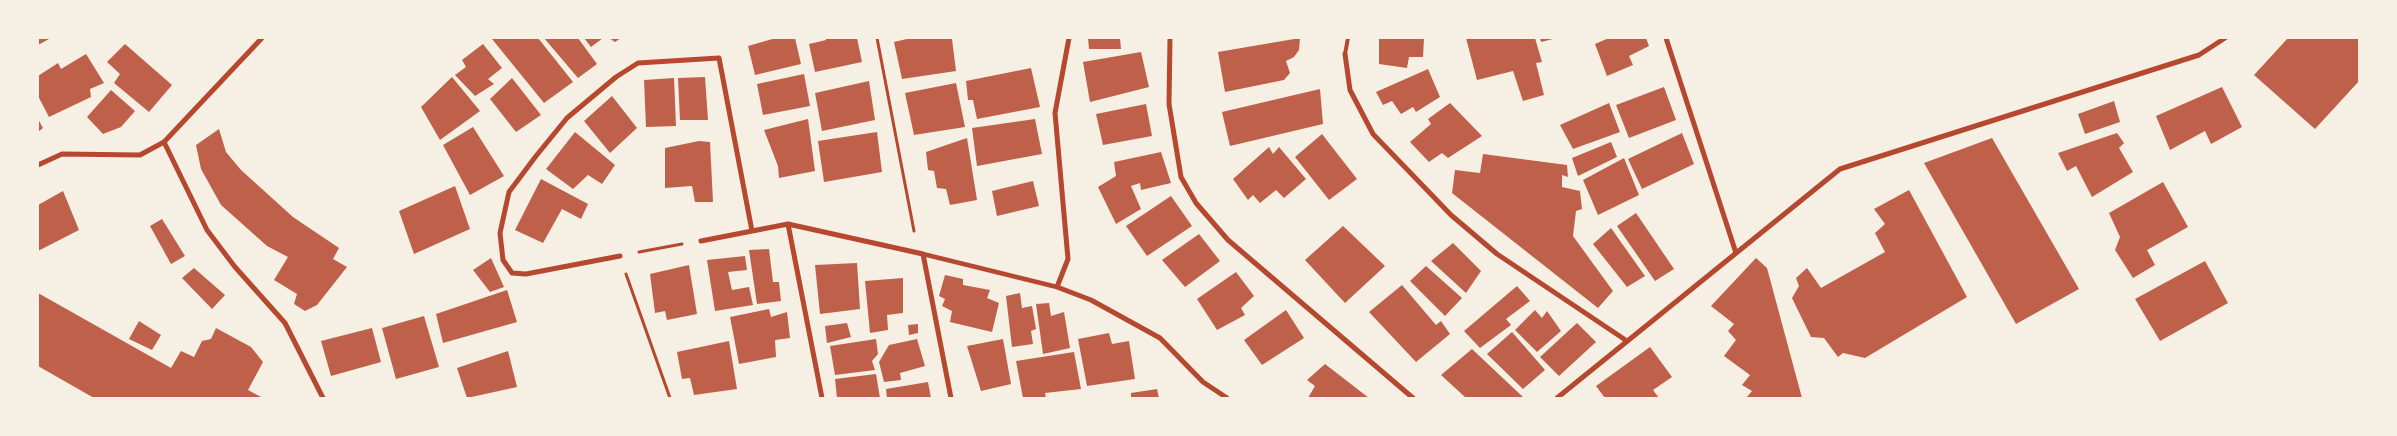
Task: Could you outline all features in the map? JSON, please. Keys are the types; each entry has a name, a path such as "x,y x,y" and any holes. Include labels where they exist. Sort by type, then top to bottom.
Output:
{"street":[{"path":"38,165 62,154 140,154 164,142 262,38"},
{"path":"1057,287 1068,260 1055,113 1069,38"},
{"path":"1170,38 1169,104 1181,177 1196,203 1228,240 1413,398"},
{"path":"1666,38 1736,253"},
{"path":"1557,398 1840,169 2199,55 2225,38"},
{"path":"1345,54 1350,90 1374,134 1451,215 1497,254 1627,342"},
{"path":"620,256 526,274 512,273 503,260 500,233 509,192 536,156 567,118 616,76 638,63 719,58 752,231"},
{"path":"164,142 207,230 235,267 285,323 323,398"},
{"path":"788,224 822,398"},
{"path":"701,241 788,224 1057,287 1090,300 1160,338 1203,382 1227,398"},
{"path":"920,254 951,398"}],"lane":[{"path":"1345,54 1348,38"}],"path":[{"path":"877,38 920,254"},
{"path":"670,398 620,256 701,241"}],"building":[{"path":"38,38 51,38 38,45"},
{"path":"538,38 573,82 544,103 492,39"},
{"path":"544,38 578,38 597,64 578,78"},
{"path":"584,38 603,38 591,47"},
{"path":"609,38 621,38 615,42"},
{"path":"776,38 795,38 801,64 755,75 748,46"},
{"path":"826,38 857,38 862,62 815,72 809,44 826,40"},
{"path":"911,38 952,39 956,71 902,79 894,42"},
{"path":"1088,38 1120,38 1121,49 1089,49"},
{"path":"1300,38 1299,50 1294,57 1286,61 1290,73 1284,80 1225,92 1218,52"},
{"path":"1379,38 1424,38 1423,57 1409,57 1407,68 1379,64"},
{"path":"1466,38 1535,38 1542,62 1536,63 1544,95 1523,101 1513,71 1477,80"},
{"path":"1540,38 1557,38 1541,42"},
{"path":"1609,38 1646,38 1649,46 1629,56 1633,65 1607,76 1595,44"},
{"path":"2288,38 2360,38 2360,80 2315,129 2254,75"},
{"path":"125,44 172,85 149,112 114,83 120,74 107,62"},
{"path":"483,44 502,68 488,79 494,84 475,96 455,75 466,67 462,60"},
{"path":"1141,52 1149,87 1090,102 1083,62"},
{"path":"86,54 104,83 90,89 91,97 49,117 38,96 38,76 58,63 61,69"},
{"path":"1031,68 1040,107 977,119 973,100 968,100 966,81"},
{"path":"1428,69 1440,97 1416,112 1413,107 1401,114 1392,101 1383,105 1376,92"},
{"path":"804,74 810,106 763,115 757,84"},
{"path":"452,77 480,111 440,140 421,107"},
{"path":"705,77 708,120 680,120 678,78"},
{"path":"512,78 541,115 516,132 490,99"},
{"path":"674,78 676,126 646,127 644,80"},
{"path":"869,81 875,120 822,131 815,93"},
{"path":"956,83 965,127 914,135 905,93"},
{"path":"1664,87 1676,120 1629,138 1616,105"},
{"path":"2222,87 2242,127 2211,144 2205,131 2170,150 2156,116"},
{"path":"1320,89 1323,124 1230,146 1222,112"},
{"path":"111,90 135,111 121,127 103,134 87,117"},
{"path":"612,96 637,128 610,153 584,121"},
{"path":"2114,101 2120,122 2085,134 2078,114"},
{"path":"1450,103 1482,136 1448,158 1442,153 1429,162 1410,142 1431,124 1428,119"},
{"path":"1609,103 1620,132 1573,149 1560,125"},
{"path":"1146,104 1152,136 1103,145 1096,114"},
{"path":"38,119 43,128 38,132"},
{"path":"808,119 815,171 779,178 778,166 764,130"},
{"path":"1035,119 1042,154 977,166 972,128"},
{"path":"473,127 504,176 470,195 443,145"},
{"path":"219,129 226,152 241,170 293,217 339,248 333,259 347,267 317,305 305,311 294,304 297,294 274,280 288,257 267,246 221,205 201,169 196,145"},
{"path":"575,132 615,165 602,184 588,175 573,189 546,169"},
{"path":"877,132 882,172 824,182 818,141"},
{"path":"1682,133 1694,164 1642,189 1628,159"},
{"path":"2117,133 2124,143 2119,148 2133,172 2092,197 2076,166 2067,171 2058,153"},
{"path":"1322,134 1357,179 1329,200 1295,157"},
{"path":"967,138 977,200 950,205 946,189 937,188 934,171 928,170 926,152"},
{"path":"1992,138 2079,289 2016,324 1924,163"},
{"path":"699,141 710,142 713,202 695,202 692,186 665,188 665,148"},
{"path":"1611,142 1617,157 1578,176 1572,158"},
{"path":"1269,147 1273,154 1279,147 1306,179 1284,198 1276,190 1260,203 1253,195 1248,200 1233,179"},
{"path":"1161,152 1171,183 1141,190 1140,183 1131,186 1141,209 1116,224 1098,187 1116,176 1114,162"},
{"path":"1483,154 1567,165 1568,177 1562,175 1562,187 1580,191 1582,209 1576,211 1573,236 1613,291 1598,308 1452,193 1455,170 1480,173"},
{"path":"1624,158 1639,195 1598,215 1583,180"},
{"path":"541,179 588,204 581,219 562,209 543,243 515,230"},
{"path":"1033,181 1039,206 997,216 992,191"},
{"path":"2163,182 2188,227 2147,250 2155,265 2133,278 2115,250 2120,237 2109,213"},
{"path":"455,186 470,229 414,254 399,211"},
{"path":"1909,190 1967,297 1865,358 1843,353 1838,357 1824,338 1811,337 1792,298 1799,286 1796,278 1807,268 1821,288 1885,252 1875,233 1885,224 1874,209"},
{"path":"63,191 79,230 38,251 38,205"},
{"path":"1171,196 1192,226 1147,256 1126,226"},
{"path":"1636,213 1674,269 1655,281 1617,226"},
{"path":"162,219 185,256 171,264 150,226"},
{"path":"1343,226 1385,266 1345,303 1305,260"},
{"path":"1611,228 1645,276 1627,287 1593,244"},
{"path":"1199,234 1220,261 1185,287 1162,260"},
{"path":"1453,243 1481,271 1466,293 1431,261"},
{"path":"769,249 773,282 779,282 781,301 757,304 749,250"},
{"path":"745,256 747,270 728,272 732,290 749,287 753,305 715,311 707,260"},
{"path":"491,258 504,287 490,292 473,270"},
{"path":"1756,258 1767,268 1802,398 1746,398 1752,391 1742,385 1750,375 1724,356 1736,340 1728,331 1734,324 1711,306"},
{"path":"2205,261 2228,303 2160,341 2135,299"},
{"path":"857,263 860,309 820,314 815,265"},
{"path":"689,265 697,314 667,320 665,311 655,313 650,274"},
{"path":"1426,266 1462,298 1445,316 1410,281"},
{"path":"194,268 225,295 212,309 182,278"},
{"path":"1236,272 1254,296 1241,308 1245,315 1217,330 1197,299"},
{"path":"945,275 963,279 963,285 990,290 987,298 999,303 992,332 950,322 952,311 942,306 945,299 939,296"},
{"path":"903,278 903,313 887,315 888,330 870,333 865,281"},
{"path":"1402,285 1436,325 1441,321 1450,334 1416,362 1369,312"},
{"path":"1517,286 1530,301 1506,319 1511,325 1480,348 1464,331"},
{"path":"507,290 517,322 443,343 436,314"},
{"path":"38,293 171,368 181,351 194,357 202,341 211,339 216,328 251,347 263,362 248,390 263,398 94,398 38,366"},
{"path":"1020,293 1022,308 1032,306 1036,329 1031,331 1033,344 1012,347 1006,296"},
{"path":"1049,303 1051,316 1064,312 1070,348 1043,354 1036,304"},
{"path":"769,309 771,317 787,312 790,338 775,340 776,357 739,364 730,317"},
{"path":"1286,310 1304,338 1262,365 1244,340"},
{"path":"1535,310 1542,318 1547,311 1561,331 1537,352 1515,330"},
{"path":"424,316 439,367 396,379 382,328"},
{"path":"139,321 161,335 152,350 129,339"},
{"path":"847,323 851,337 827,343 825,326"},
{"path":"1577,323 1596,342 1559,376 1540,357"},
{"path":"918,324 918,333 909,335 908,325"},
{"path":"372,328 381,362 331,376 321,341"},
{"path":"1512,332 1545,370 1523,389 1487,354"},
{"path":"1109,333 1112,344 1129,341 1135,379 1087,386 1078,339"},
{"path":"876,339 878,354 872,361 875,370 835,375 830,346"},
{"path":"917,339 925,366 900,373 901,380 884,382 879,362 889,345"},
{"path":"1003,339 1011,384 981,391 967,346"},
{"path":"729,341 737,389 694,395 690,378 682,379 677,352"},
{"path":"1650,347 1672,377 1653,390 1659,398 1605,398 1596,386"},
{"path":"1472,349 1524,398 1466,398 1441,375"},
{"path":"508,351 517,387 467,398 457,368"},
{"path":"1074,352 1081,389 1045,393 1046,398 1023,398 1016,361"},
{"path":"1325,364 1369,398 1308,398 1315,386 1307,380"},
{"path":"876,374 880,398 837,398 835,379"},
{"path":"928,382 931,398 887,398 886,389"},
{"path":"1157,389 1159,398 1131,398 1131,393"}]}
